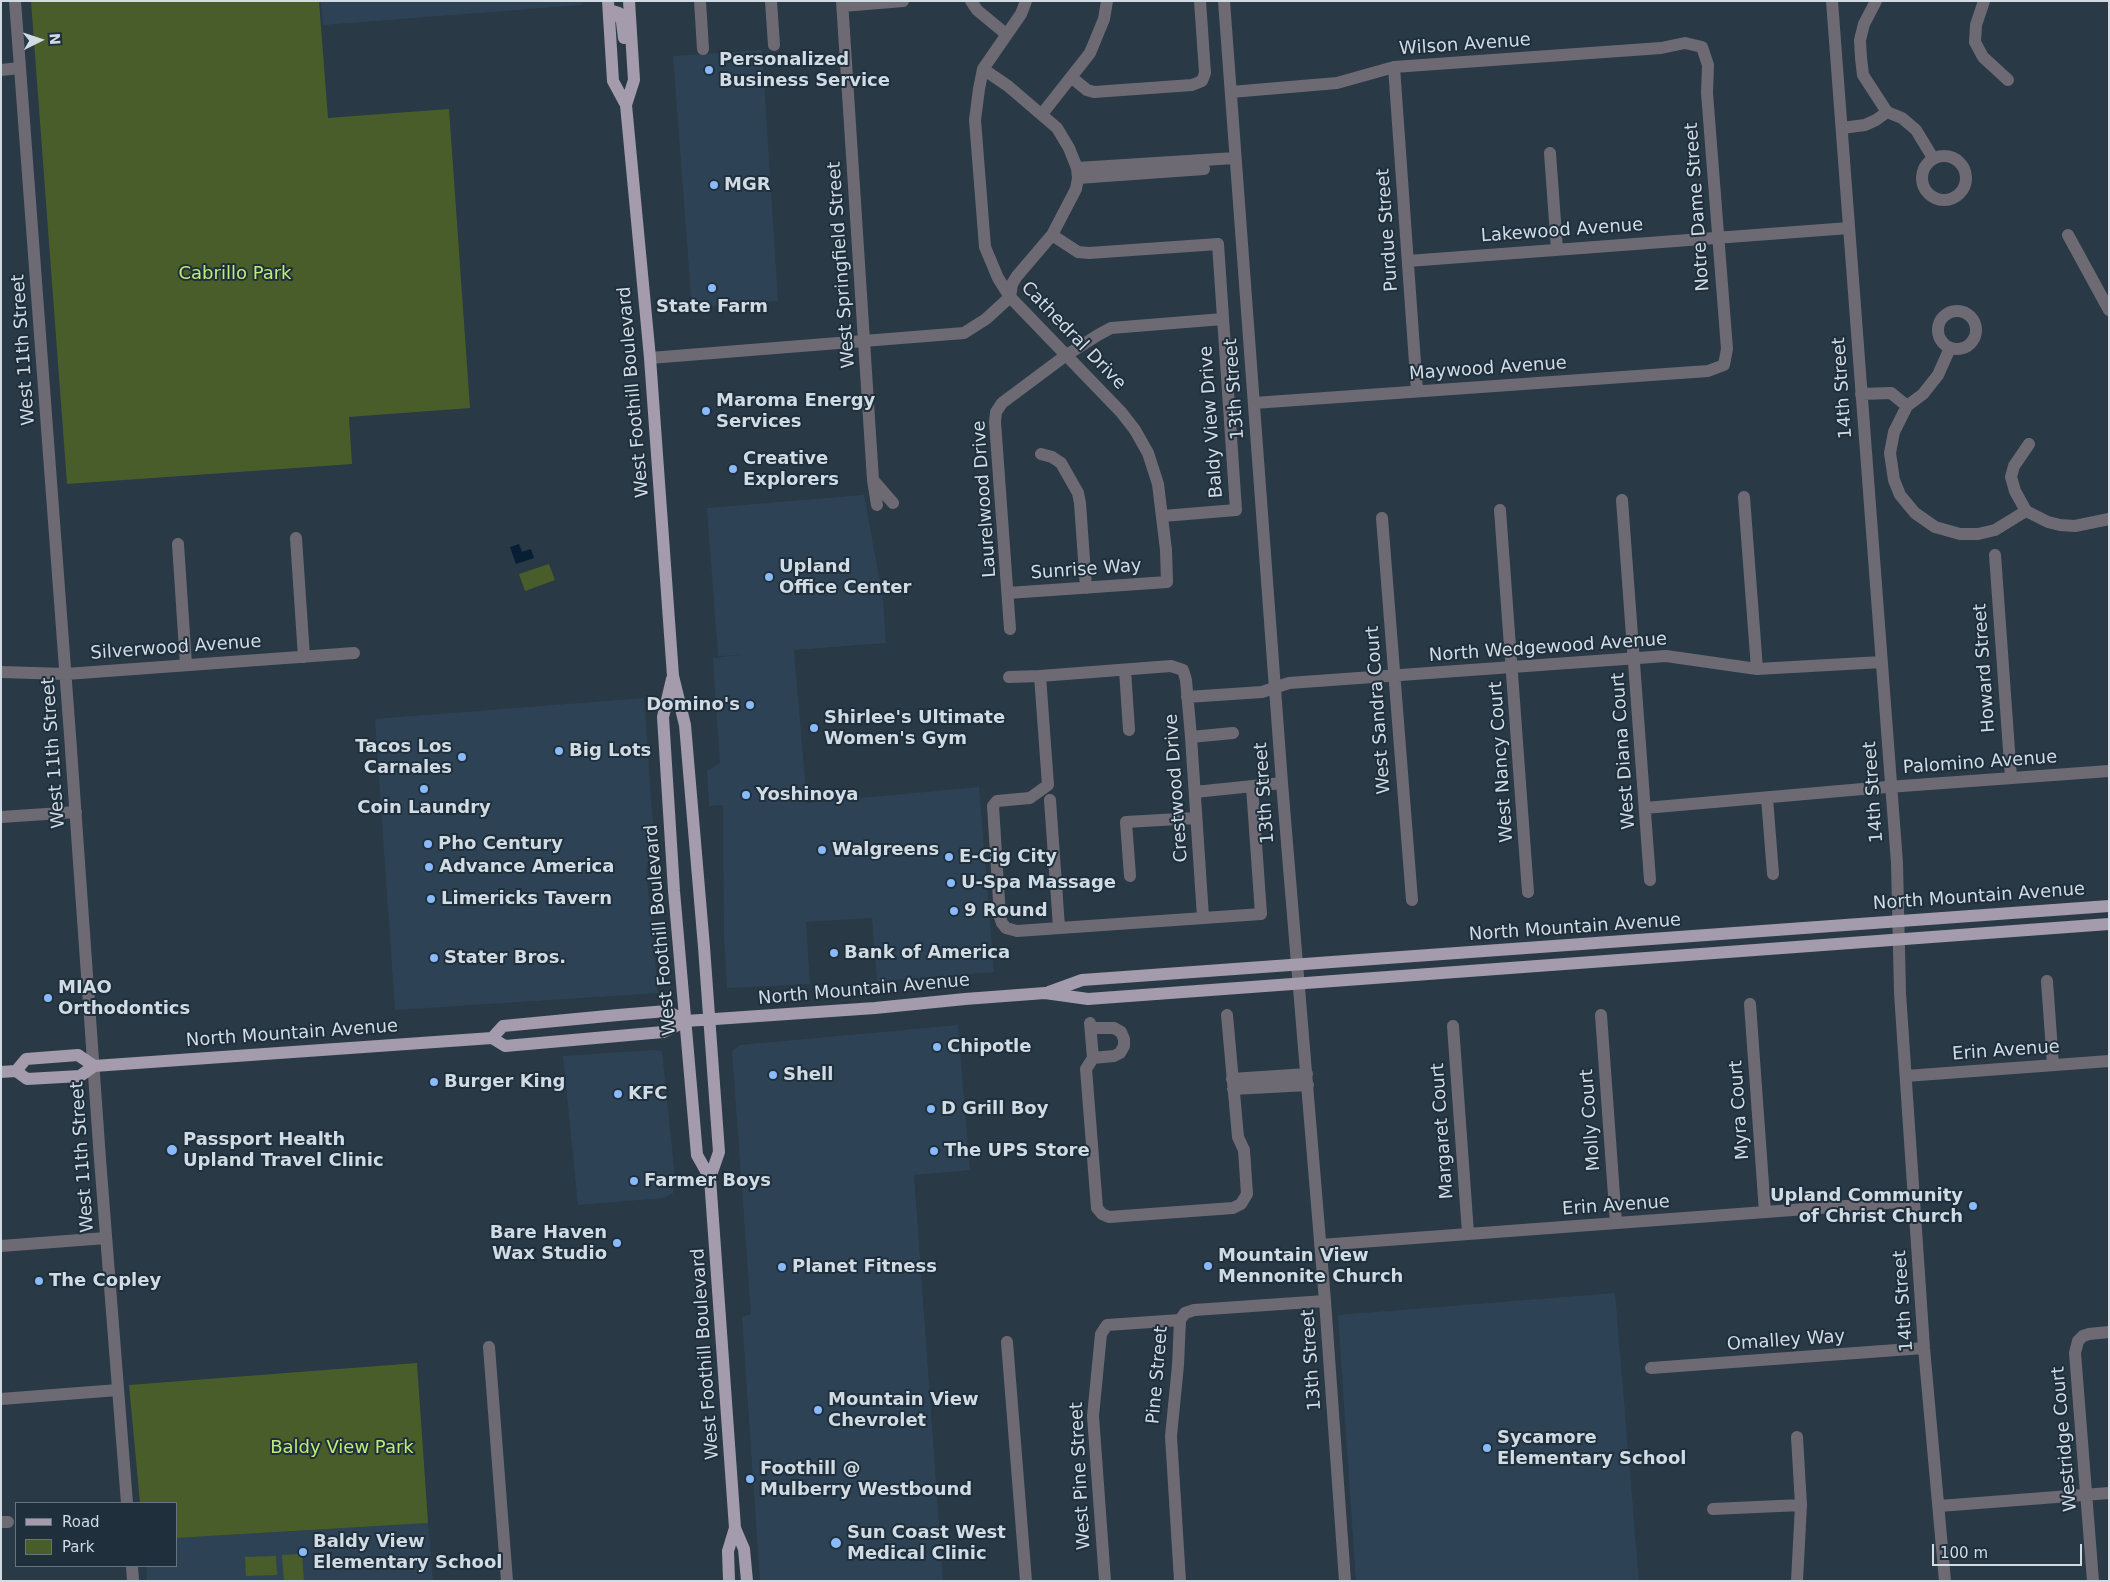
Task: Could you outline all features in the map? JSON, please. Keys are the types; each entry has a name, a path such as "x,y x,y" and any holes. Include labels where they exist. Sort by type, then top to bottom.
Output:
{"main road":[{"name":"West Foothill Boulevard","path":"626,105 634,80 629,1"},
{"name":"West Foothill Boulevard","path":"609,6 614,81 626,105 650,358 673,676 685,725 710,1020 719,1152 710,1178 735,1528 744,1549 747,1581"},
{"path":"609,6 618,13 622,22 626,60 634,73"},
{"name":"West Foothill Boulevard","path":"673,676 663,717 676,908 697,1155 710,1178"},
{"name":"North Mountain Avenue","path":"1045,993 1082,980 2109,906"},
{"name":"North Mountain Avenue","path":"1,1072 16,1071 27,1079 80,1076 94,1066 492,1038 504,1046 663,1032 686,1021 1045,993 1088,999 2109,924"},
{"name":"North Mountain Avenue","path":"492,1038 503,1026 667,1011 686,1021"},
{"name":"North Mountain Avenue","path":"16,1071 26,1060 78,1055 94,1066"},
{"name":"West Foothill Boulevard","path":"729,1581 728,1551 735,1528"}],"street":[{"name":"West 11th Street","path":"15,1 127,1502"},
{"path":"700,1 703,49"},
{"path":"772,1 774,45"},
{"path":"842,4 904,1"},
{"path":"971,1 976,10 1006,34"},
{"name":"Cathedral Drive","path":"1026,1 1021,14 984,69 975,120 985,247 998,278 1010,298 1114,404 1135,430 1148,453 1158,484 1163,516 1167,582"},
{"path":"1042,114 1090,53 1104,19 1107,1"},
{"path":"1072,78 1087,90 1094,92 1192,85 1202,81 1206,73 1200,1"},
{"name":"13th Street","path":"1224,1 1296,966 1325,1301 1345,1581"},
{"name":"14th Street","path":"1832,1 1891,787 1896,863 1900,993 1924,1348 1945,1581"},
{"path":"1876,1 1864,24 1860,40 1860,58 1863,75 1887,112 1902,118 1916,130 1934,158"},
{"path":"1984,1 1976,25 1975,42 1982,57 2008,80"},
{"name":"West Springfield Street","path":"842,4 873,480 877,505"},
{"name":"Wilson Avenue","path":"1231,92 1337,83 1394,67 1662,48 1685,43 1702,47"},
{"name":"Notre Dame Street","path":"1702,47 1708,65 1707,92 1727,349 1724,365"},
{"name":"Purdue Street","path":"1394,67 1418,391"},
{"path":"1,70 20,68"},
{"path":"650,358 964,333 986,319 1010,298 1012,284 1017,276 1052,235 1076,189 1078,173 1069,148 1056,128 1008,86 984,69"},
{"path":"1842,128 1865,125 1887,112"},
{"path":"1550,153 1557,249"},
{"path":"1078,173 1236,163"},
{"name":"Lakewood Avenue","path":"1408,261 1849,228"},
{"path":"1052,235 1078,252 1089,254 1218,244 1223,319"},
{"path":"2068,235 2109,310"},
{"name":"Laurelwood Drive","path":"1010,629 995,422 996,412 1002,403 1066,356 1098,334 1111,328 1223,319"},
{"name":"Baldy View Drive","path":"1163,516 1236,510 1223,319"},
{"path":"1950,348 1938,375 1923,394 1907,406 1894,432 1890,453 1894,480 1900,495 1915,513 1935,527 1960,534 1978,534 1995,530 2026,511"},
{"name":"Maywood Avenue","path":"1254,403 1708,371 1724,365"},
{"path":"1861,394 1891,393 1907,406"},
{"path":"2029,444 2014,466 2010,477 2026,511 2048,522 2060,525 2075,526 2109,520"},
{"path":"1041,454 1052,457 1061,463 1078,493 1086,588"},
{"path":"873,480 893,503"},
{"path":"1744,497 1757,669"},
{"name":"West Diana Court","path":"1622,500 1650,880"},
{"name":"West Nancy Court","path":"1500,510 1513,666 1528,892"},
{"name":"West Sandra Court","path":"1382,518 1412,900"},
{"path":"296,538 304,656"},
{"path":"178,544 186,666"},
{"name":"Howard Street","path":"1995,555 2011,778"},
{"name":"Sunrise Way","path":"1008,593 1167,582"},
{"name":"Silverwood Avenue","path":"1,672 66,674 354,653"},
{"name":"North Wedgewood Avenue","path":"1188,696 1262,692 1289,683 1666,656 1757,669 1882,662"},
{"name":"Crestwood Drive","path":"1125,670 1171,666 1183,670 1188,696 1203,917"},
{"path":"1009,677 1125,670 1129,730"},
{"path":"1040,676 1048,785 1030,798 997,801 993,806 1000,917 1006,928 1017,931 1262,914 1252,787"},
{"path":"1191,737 1233,734"},
{"name":"Palomino Avenue","path":"1645,808 2109,771"},
{"path":"1195,792 1282,783"},
{"path":"1767,798 1773,874"},
{"path":"1050,800 1059,927"},
{"path":"1,817 76,812"},
{"path":"1130,876 1126,822 1196,818"},
{"path":"2047,981 2053,1066"},
{"name":"Myra Court","path":"1750,1004 1765,1212"},
{"name":"Molly Court","path":"1601,1015 1616,1223"},
{"path":"1093,1058 1114,1056 1120,1053 1124,1046 1124,1039 1120,1032 1114,1028 1090,1026 1093,1058 1086,1069 1097,1208 1102,1214 1109,1217 1233,1208 1241,1204 1247,1194 1244,1150 1238,1137 1227,1016"},
{"name":"Margaret Court","path":"1452,1026 1468,1234"},
{"name":"Erin Avenue","path":"1906,1076 2109,1061"},
{"path":"1233,1084 1307,1079"},
{"name":"Erin Avenue","path":"1320,1244 1914,1202"},
{"path":"1,1246 106,1238"},
{"name":"Pine Street","path":"1180,1581 1171,1436 1180,1320 1185,1313 1194,1310 1325,1301"},
{"name":"West Pine Street","path":"1104,1581 1092,1416 1101,1334 1107,1325 1180,1320"},
{"name":"Westridge Court","path":"2094,1581 2075,1353 2078,1341 2083,1336 2109,1332"},
{"path":"1007,1342 1026,1581"},
{"path":"489,1346 507,1581"},
{"name":"Omalley Way","path":"1651,1368 1924,1348"},
{"path":"1,1399 118,1390"},
{"path":"1797,1436 1802,1505 1797,1581"},
{"path":"1939,1506 2109,1493"},
{"path":"1713,1509 1802,1505"},
{"path":"132,1567 133,1581"}],"shaded area":[{"path":"321,1 584,1 581,5 323,25"},
{"path":"762,50 778,301 692,308 673,56"},
{"path":"864,495 883,599 886,643 794,650 807,803 979,787 994,972 877,981 872,918 806,922 810,984 727,988 724,938 723,805 709,806 707,771 720,763 713,658 741,655 718,656 707,508"},
{"path":"519,544 522,552 531,549 534,558 516,564 510,547"},
{"path":"644,698 654,839 646,869 658,993 395,1010 375,719"},
{"path":"958,1025 970,1170 914,1175 943,1581 760,1581 742,1317 751,1314 732,1051 740,1045"},
{"path":"662,1051 675,1178 673,1193 664,1198 578,1205 563,1056"},
{"name":"Sycamore Elementary School","path":"1615,1293 1639,1581 1356,1581 1338,1315"},
{"name":"Baldy View Elementary School","path":"428,1523 433,1581 147,1581 146,1567 178,1567 178,1538"}],"green space":[{"name":"Cabrillo Park","path":"31,1 319,1 328,118 449,109 470,408 349,417 352,464 67,484"},
{"path":"549,564 555,580 525,591 519,574"},
{"name":"Baldy View Park","path":"417,1363 428,1523 178,1538 178,1502 140,1502 129,1385"},
{"path":"302,1554 304,1581 284,1581 282,1555"},
{"path":"276,1556 277,1575 246,1576 245,1557"}],"place":[{"name":"Personalized Business Service","path":"709,70"},
{"name":"MGR","path":"714,185"},
{"name":"State Farm","path":"712,288"},
{"name":"Maroma Energy Services","path":"706,411"},
{"name":"Creative Explorers","path":"733,469"},
{"name":"Upland Office Center","path":"769,577"},
{"name":"Domino's","path":"750,705"},
{"name":"Shirlee's Ultimate Women's Gym","path":"814,728"},
{"name":"Big Lots","path":"559,751"},
{"name":"Tacos Los Carnales","path":"462,757"},
{"name":"Coin Laundry","path":"424,789"},
{"name":"Yoshinoya","path":"746,795"},
{"name":"Pho Century","path":"428,844"},
{"name":"Walgreens","path":"822,850"},
{"name":"E-Cig City","path":"949,857"},
{"name":"Advance America","path":"429,867"},
{"name":"U-Spa Massage","path":"951,883"},
{"name":"Limericks Tavern","path":"431,899"},
{"name":"9 Round","path":"954,911"},
{"name":"Bank of America","path":"834,953"},
{"name":"Stater Bros.","path":"434,958"},
{"name":"MIAO Orthodontics","path":"48,998"},
{"name":"Chipotle","path":"937,1047"},
{"name":"Shell","path":"773,1075"},
{"name":"Burger King","path":"434,1082"},
{"name":"KFC","path":"618,1094"},
{"name":"D Grill Boy","path":"931,1109"},
{"name":"Passport Health Upland Travel Clinic","path":"172,1150"},
{"name":"The UPS Store","path":"934,1151"},
{"name":"Farmer Boys","path":"634,1181"},
{"name":"Upland Community of Christ Church","path":"1973,1206"},
{"name":"Bare Haven Wax Studio","path":"617,1243"},
{"name":"Mountain View Mennonite Church","path":"1208,1266"},
{"name":"Planet Fitness","path":"782,1267"},
{"name":"The Copley","path":"39,1281"},
{"name":"Mountain View Chevrolet","path":"818,1410"},
{"name":"Sycamore Elementary School","path":"1487,1448"},
{"name":"Foothill @ Mulberry Westbound","path":"750,1479"},
{"name":"Sun Coast West Medical Clinic","path":"836,1543"},
{"name":"Baldy View Elementary School","path":"303,1552"}]}
